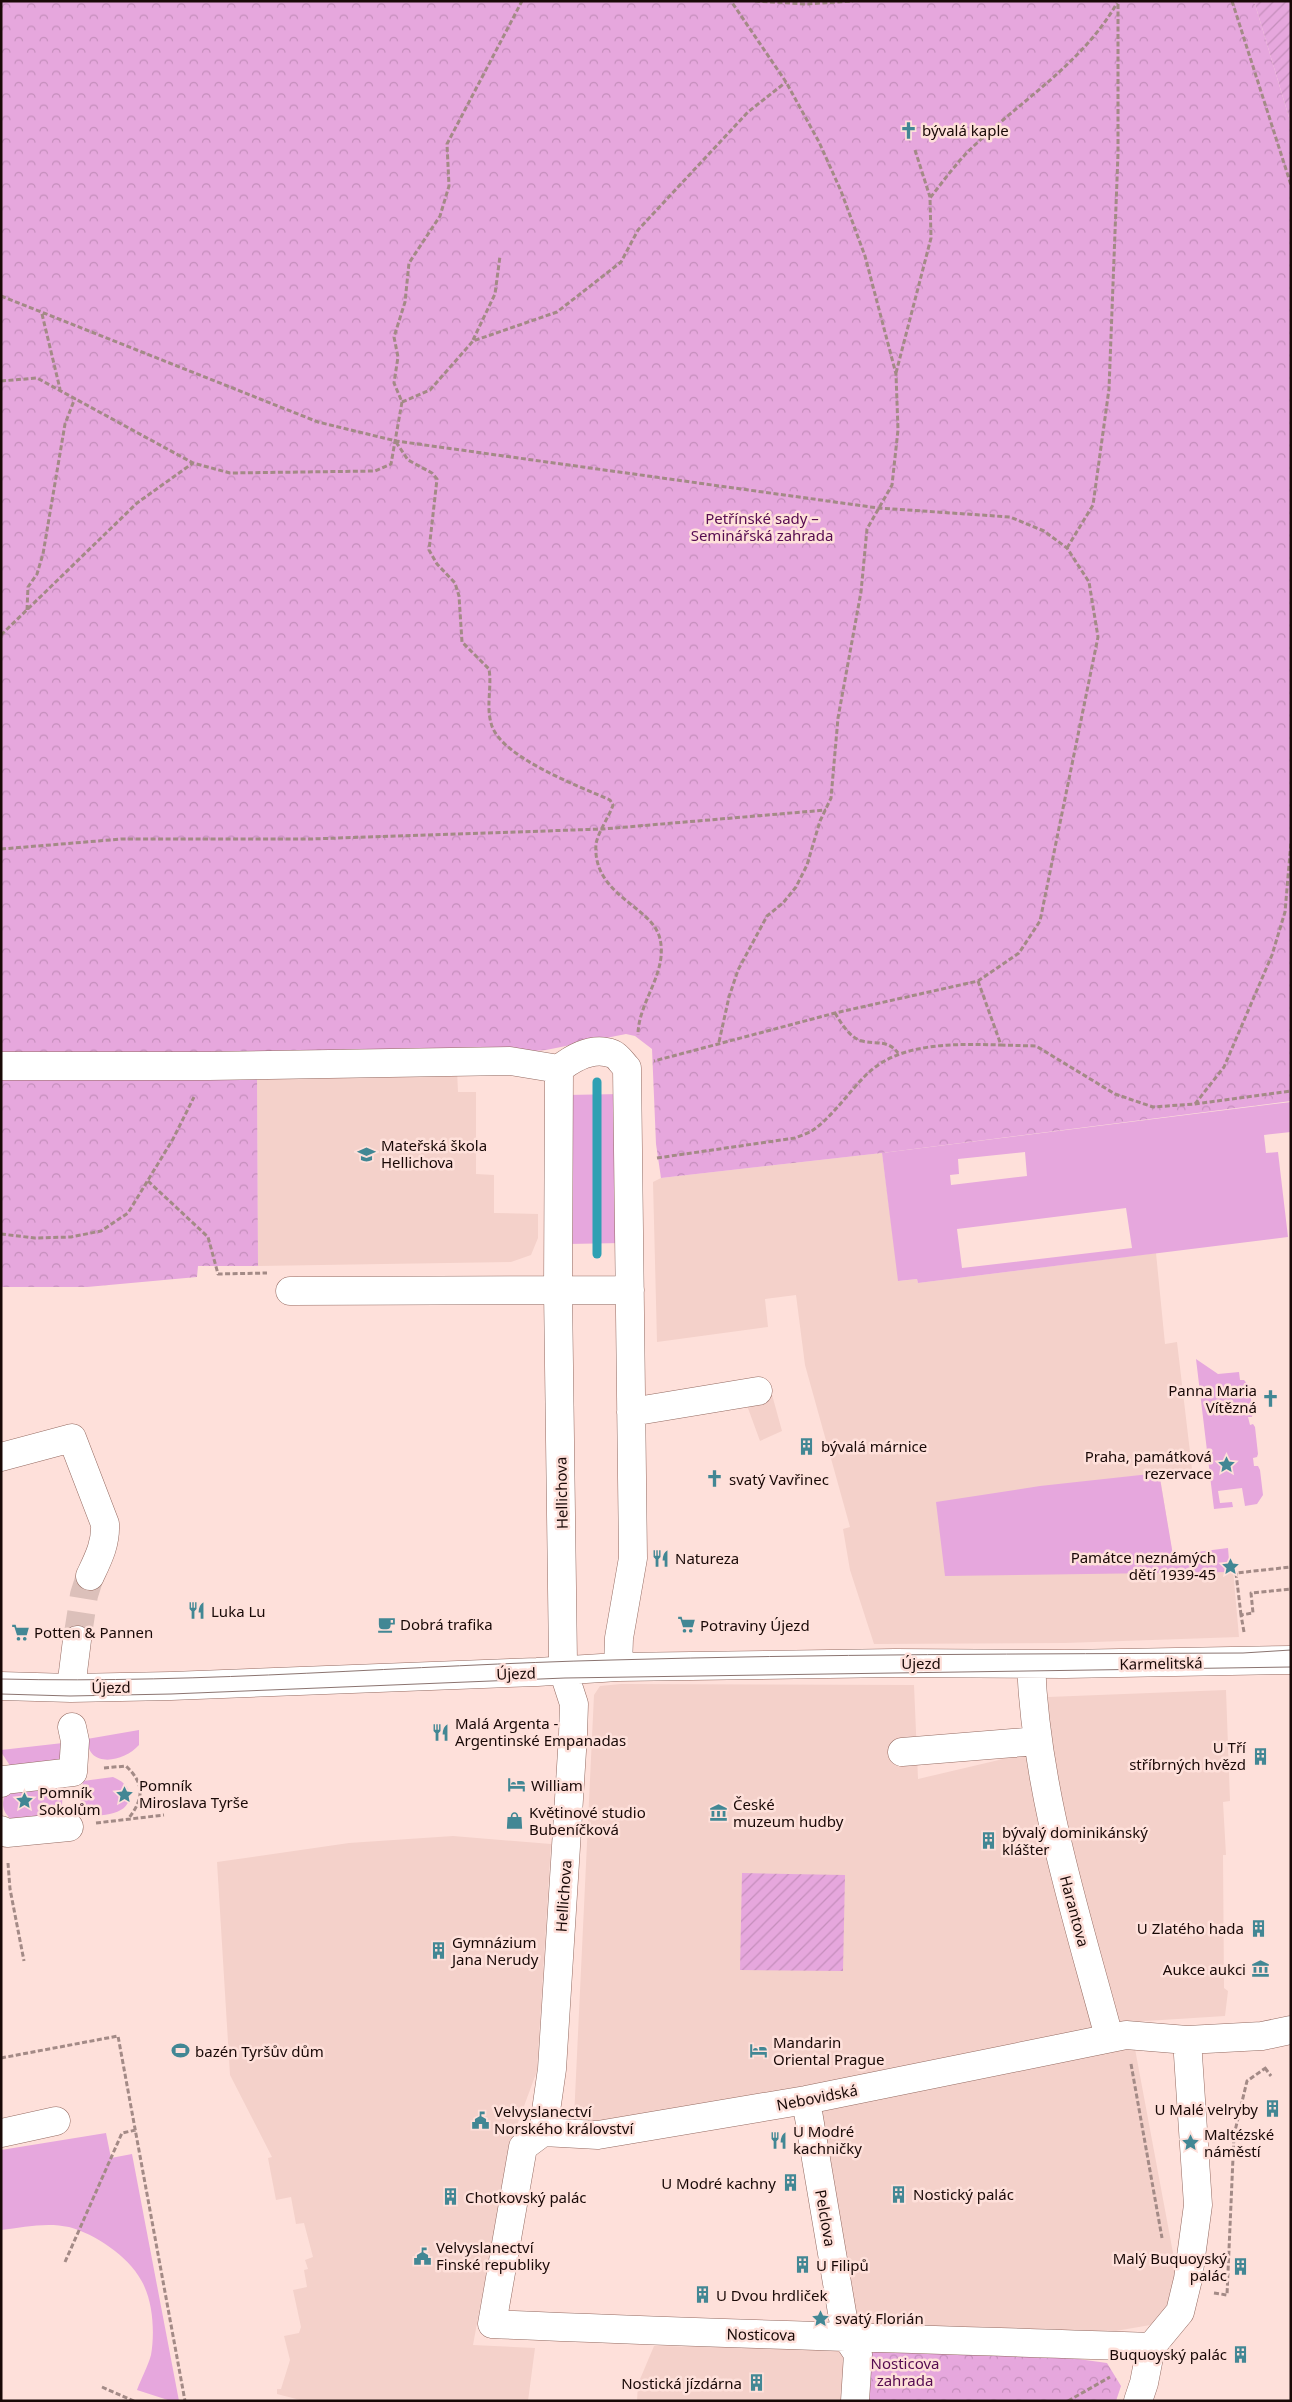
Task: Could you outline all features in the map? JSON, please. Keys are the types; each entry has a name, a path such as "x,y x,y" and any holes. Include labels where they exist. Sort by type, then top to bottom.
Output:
{"street":[{"path":"1,1066 209,1066 510,1061 559,1069 575,1056 595,1052 614,1054 627,1068 633,1558 619,1638 618,1667"},
{"name":"Hellichova","path":"543,2132 552,2069 574,1704 563,1670 558,1291 559,1069"},
{"path":"281,1282 558,1291 630,1290"},
{"path":"631,1412 758,1390"},
{"path":"1,1456 72,1438 105,1524 106,1537 90,1576"},
{"path":"71,1688 77,1640"},
{"name":"Karmelitská","path":"1031,1664 1291,1660"},
{"name":"Újezd","path":"1,1686 71,1688 171,1686 618,1667 895,1663 1031,1664"},
{"name":"Harantova","path":"1031,1664 1038,1741 1059,1854 1101,2009 1099,2039"},
{"path":"1,1783 4,1780 73,1772 75,1741 72,1727"},
{"path":"902,1752 1038,1741"},
{"path":"4,1831 69,1827"},
{"path":"1099,2039 1145,2035 1187,2040 1262,2036 1291,2030"},
{"name":"Nebovidská","path":"543,2132 598,2135 806,2100 1099,2039"},
{"path":"1138,2401 1144,2383 1151,2348 1180,2312 1188,2279 1198,2205 1187,2040"},
{"name":"Pelclova","path":"806,2100 846,2336 858,2354 855,2401"},
{"path":"1,2133 56,2121"},
{"name":"Nosticova","path":"543,2132 523,2147 492,2324 662,2332 846,2336 1151,2348"}],"path":[{"path":"1,381 37,378 193,463 230,472 375,470 391,464 402,402 394,383 398,356 394,337 404,302 409,263 440,216 449,186 447,144 522,1"},
{"path":"719,1042 729,997 738,970 767,916 783,903 796,887 807,865 831,798 838,718 861,592 867,529 892,484 898,430 896,374 865,256 841,192 819,142 786,82 730,1"},
{"path":"755,1 806,4 853,1"},
{"path":"1232,1 1291,185"},
{"path":"930,198 976,144 1085,46 1107,21 1118,2"},
{"path":"1067,548 1093,505 1109,389 1118,154 1118,2"},
{"path":"473,341 557,312 621,262 638,230 748,112 786,82"},
{"path":"896,374 930,238 930,198 915,150"},
{"path":"402,402 430,390 473,341 495,294 500,256"},
{"path":"1,296 42,314 318,422 396,441 878,508 1010,517 1044,530 1067,548 1089,582 1098,637 1040,921 1019,953 978,981 835,1013 719,1042 627,1068"},
{"path":"42,314 60,389"},
{"path":"27,612 28,587 37,574 43,554 65,424 75,398"},
{"path":"396,441 408,460 432,472 438,480 429,550 437,564 455,584 459,596 462,642 489,669 489,714 495,734 520,757 610,800 613,806 596,842 598,867 618,895 651,923 660,937 662,954 656,977 638,1022"},
{"path":"1,635 27,612 137,503 193,463"},
{"path":"1,849 122,839 310,839 603,829 826,810"},
{"path":"1195,1104 1224,1067 1272,955 1285,912 1291,842"},
{"path":"978,981 1002,1045"},
{"path":"835,1013 846,1029 861,1041 885,1042 898,1053"},
{"path":"651,1159 795,1138 816,1129 868,1073 898,1053 927,1048 1002,1045 1036,1046 1114,1094 1153,1107 1195,1104 1291,1091"},
{"path":"1,1234 35,1238 71,1237 101,1231 128,1213 174,1138 209,1066"},
{"path":"148,1181 208,1237 218,1274 281,1282"},
{"path":"1245,1640 1236,1573 1291,1567"},
{"path":"1241,1615 1253,1613 1251,1593 1291,1589"},
{"path":"73,1772 126,1766 137,1776 140,1789 136,1809 128,1819"},
{"path":"69,1827 164,1814"},
{"path":"4,1831 10,1889 24,1961"},
{"path":"1,2058 118,2036 185,2401"},
{"path":"65,2262 122,2133 136,2130"},
{"path":"102,2387 134,2401"}],"shaded area":[{"name":"Mateřská škola Hellichova","path":"457,1070 458,1092 476,1092 476,1174 494,1175 494,1213 538,1214 538,1238 531,1255 511,1262 258,1266 257,1071"},
{"path":"882,1153 899,1281 917,1279 918,1283 1156,1253 1165,1344 1177,1342 1192,1469 1159,1471 1174,1564 1232,1558 1239,1637 1065,1643 874,1644 850,1570 843,1529 850,1527 805,1365 796,1295 765,1299 768,1327 657,1342 653,1182 661,1178"},
{"path":"771,1391 782,1431 760,1441 745,1400"},
{"path":"621,1684 914,1685 918,1779 1050,1748 1048,1697 1226,1690 1230,1801 1223,1802 1226,1855 1223,1855 1224,1988 1228,1991 1225,2016 1130,2022 1179,2285 1168,2322 1069,2339 855,2326 813,2090 608,2122 574,2118 594,1695 600,1686"},
{"path":"453,1836 551,1844 537,2071 510,2144 473,2345 535,2348 528,2401 304,2401 277,2394 277,2389 281,2389 290,2360 284,2336 299,2333 301,2327 293,2290 307,2287 304,2270 308,2269 305,2260 313,2257 304,2223 296,2224 291,2197 276,2200 268,2158 272,2157 230,2075 217,1862 349,1843"},
{"name":"Nostická jízdárna","path":"654,2346 850,2349 848,2401 637,2401 638,2384"}],"green space":[{"name":"Petřínské sady – Seminářská zahrada","path":"1,1 1254,1 1291,124 1291,1101 882,1153 661,1178 656,1144 652,1049 635,1036 626,1034 546,1050 257,1072 258,1266 198,1266 197,1277 87,1287 1,1287"},
{"path":"1254,1 1291,1 1291,124"},
{"path":"621,1094 622,1243 568,1244 566,1095"},
{"path":"1291,1102 1291,1132 1264,1135 1266,1153 1278,1152 1288,1237 918,1283 917,1279 898,1281 882,1153","holes":["1025,1152 1027,1176 951,1185 950,1175 959,1174 958,1159","1126,1208 1132,1248 962,1268 957,1229"]},
{"path":"1196,1359 1218,1374 1239,1372 1240,1380 1244,1380 1249,1386 1253,1413 1252,1417 1248,1417 1250,1425 1253,1424 1255,1427 1258,1454 1257,1457 1253,1458 1254,1466 1258,1466 1260,1470 1263,1495 1257,1504 1245,1506 1242,1488 1218,1491 1220,1503 1232,1502 1233,1507 1214,1509"},
{"path":"1159,1473 1173,1555 1228,1548 1230,1572 945,1576 936,1502 1040,1486"},
{"path":"139,1730 139,1745 125,1755 108,1760 100,1759 93,1755 89,1749 87,1739"},
{"path":"63,1743 61,1758 51,1764 11,1767 1,1752 1,1750"},
{"path":"113,1777 123,1783 128,1789 129,1800 125,1807 112,1814 79,1817 83,1781"},
{"path":"64,1781 61,1817 13,1821 5,1812 3,1802 5,1794"},
{"path":"742,1873 845,1875 843,1971 740,1970"},
{"path":"106,2133 111,2158 132,2154 179,2401 171,2401 137,2390 151,2355 153,2326 145,2288 128,2263 110,2247 79,2230 69,2227 44,2225 1,2230 1,2150"},
{"name":"Nosticova zahrada","path":"901,2342 1027,2352 1107,2363 1121,2386 1116,2401 869,2401 872,2353"}],"waterway":[{"path":"597,1082 597,1254"}],"tunnel":[{"path":"77,1640 84,1595 90,1576"}],"tram line":[{"path":"1,1679 77,1680 230,1677 536,1662 691,1658 1243,1653 1291,1650"},
{"path":"1,1694 70,1696 171,1694 565,1678 1291,1667"}],"place":[{"name":"bývalá kaple","path":"908,130"},
{"name":"Mateřská škola Hellichova","path":"367,1154"},
{"name":"Panna Maria Vítězná","path":"1271,1399"},
{"name":"bývalá márnice","path":"807,1446"},
{"name":"Praha, památková rezervace","path":"1226,1465"},
{"name":"svatý Vavřinec","path":"715,1479"},
{"name":"Natureza","path":"661,1558"},
{"name":"Památce neznámých dětí 1939-45","path":"1230,1566"},
{"name":"Luka Lu","path":"197,1611"},
{"name":"Dobrá trafika","path":"386,1624"},
{"name":"Potraviny Újezd","path":"686,1625"},
{"name":"Potten & Pannen","path":"20,1632"},
{"name":"Malá Argenta - Argentinské Empanadas","path":"441,1732"},
{"name":"U Tří stříbrných hvězd","path":"1260,1756"},
{"name":"William","path":"517,1785"},
{"name":"Pomník Miroslava Tyrše","path":"125,1794"},
{"name":"Pomník Sokolům","path":"25,1801"},
{"name":"České muzeum hudby","path":"719,1813"},
{"name":"Květinové studio Bubeníčková","path":"515,1821"},
{"name":"bývalý dominikánský klášter","path":"988,1841"},
{"name":"U Zlatého hada","path":"1258,1928"},
{"name":"Gymnázium Jana Nerudy","path":"438,1951"},
{"name":"Aukce aukci","path":"1260,1969"},
{"name":"bazén Tyršův dům","path":"181,2051"},
{"name":"Mandarin Oriental Prague","path":"759,2051"},
{"name":"U Malé velryby","path":"1272,2109"},
{"name":"Velvyslanectví Norského království","path":"480,2120"},
{"name":"U Modré kachničky","path":"779,2140"},
{"name":"Maltézské náměstí","path":"1190,2143"},
{"name":"U Modré kachny","path":"790,2183"},
{"name":"Nostický palác","path":"899,2194"},
{"name":"Chotkovský palác","path":"451,2197"},
{"name":"Velvyslanectví Finské republiky","path":"422,2256"},
{"name":"U Filipů","path":"802,2265"},
{"name":"Malý Buquoyský palác","path":"1241,2267"},
{"name":"U Dvou hrdliček","path":"702,2295"},
{"name":"svatý Florián","path":"821,2318"},
{"name":"Buquoyský palác","path":"1241,2354"},
{"name":"Nostická jízdárna","path":"756,2383"}]}
